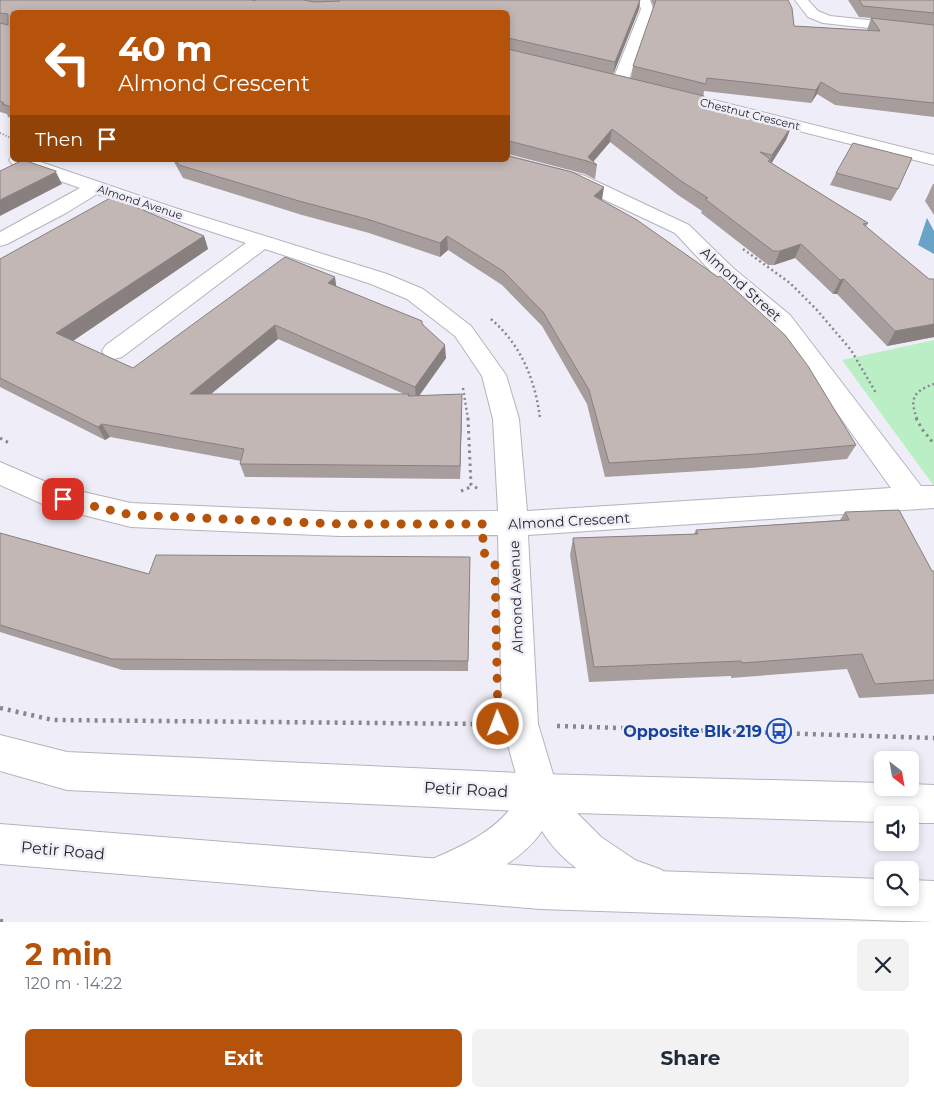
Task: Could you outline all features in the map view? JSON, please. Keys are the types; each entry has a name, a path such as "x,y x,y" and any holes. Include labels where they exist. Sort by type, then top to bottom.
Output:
{"street":[{"path":"620,82 647,9 644,0"},
{"path":"801,0 813,14 828,20 934,31"},
{"name":"Chestnut Crescent","path":"602,78 934,160"},
{"name":"Almond Avenue","path":"24,162 95,187 379,278 415,294 463,331 494,375 506,419 498,524 520,724 540,792 559,823 587,851 622,875 667,893"},
{"name":"Almond Street","path":"509,162 578,180 682,229 725,273 782,320 842,403 924,497"},
{"path":"0,240 59,209 95,187"},
{"path":"114,351 263,241"},
{"name":"Almond Crescent","path":"0,473 46,495 131,515 340,524 498,524 924,497"},
{"name":"Petir Road","path":"0,753 67,771 540,792 934,804"},
{"path":"429,880 466,866 500,844 525,822 540,792"},
{"name":"Petir Road","path":"0,844 429,880 667,893 934,902"}],"path":[{"path":"484,313 505,330 524,357 539,408 540,426"},
{"path":"934,384 928,385 916,393 913,401 915,418 923,433 934,444"},
{"path":"463,386 469,426 471,486 482,491 498,524"},
{"path":"0,708 53,720 520,724 934,738"},
{"path":"0,922 6,922"}],"green space":[{"path":"934,340 934,486 842,360"}],"water":[{"path":"927,218 934,231 934,254 918,245"}],"building":[{"path":"0,0 303,0 315,2 339,0 640,0 615,62 510,38 510,10 10,10 10,106 2,104 4,103 0,101 0,23 8,25 8,14 0,13"},
{"path":"656,0 788,0 792,8 794,26 880,31 871,18 934,25 934,103 840,93 821,82 816,90 707,78 706,84 633,66"},
{"path":"859,0 934,0 934,13 863,6"},
{"path":"510,49 704,96 702,106 791,127 772,155 760,152 770,159 768,161 868,223 863,224 929,279 934,279 934,324 895,331 844,279 840,280 801,244 780,251 773,251 705,199 708,198 681,181 612,129 588,157 597,165 510,141"},
{"path":"853,143 912,158 898,189 836,173"},
{"path":"510,156 572,172 604,187 594,196 637,220 718,277 720,276 785,335 808,366 856,445 757,454 609,463 589,390 543,312 503,271 447,236 440,243 367,219 179,165 177,162 510,162"},
{"path":"19,162 29,162 56,172 0,200 0,171"},
{"path":"112,197 204,236 56,333 133,368 285,257 335,277 328,283 422,321 422,324 445,345 415,387 275,325 190,394 409,394 408,396 462,394 460,466 240,464 244,449 102,424 98,427 0,378 0,259"},
{"path":"899,510 932,571 934,571 934,680 875,684 862,654 742,663 741,661 594,667 573,538 698,534 696,530 849,520 845,512"},
{"path":"0,533 149,574 156,555 470,557 468,661 112,659 0,625"}],"place":[{"name":"Opposite Blk 219","path":"779,731"}],"route":[{"path":"63,499 131,515 340,524 484,524 482,551 495,563 498,724"}]}
